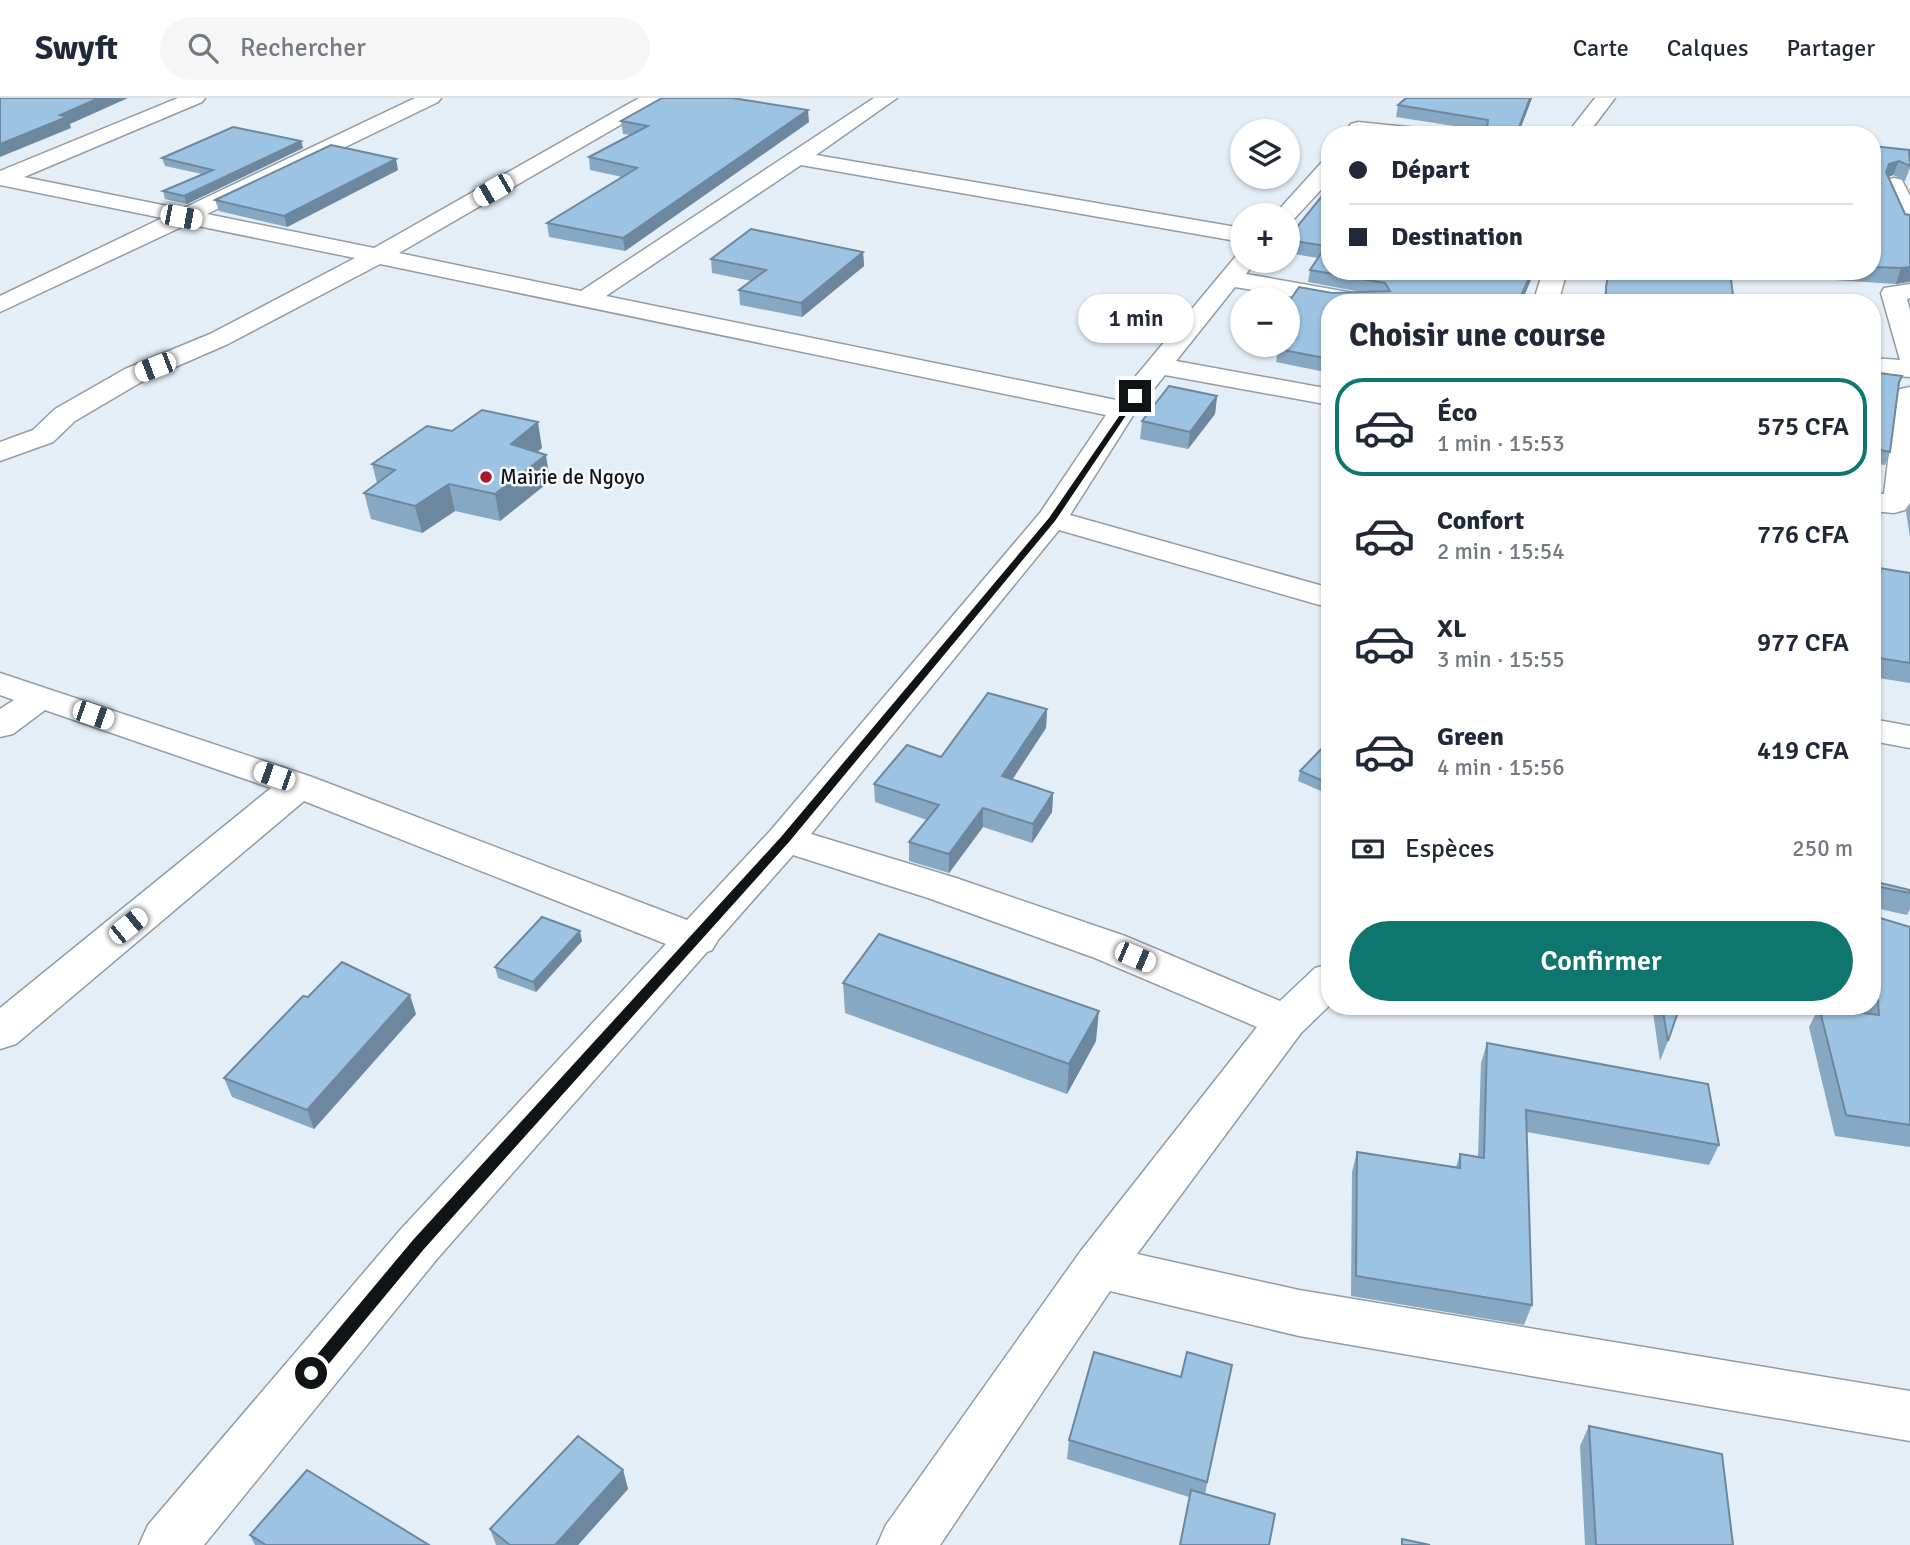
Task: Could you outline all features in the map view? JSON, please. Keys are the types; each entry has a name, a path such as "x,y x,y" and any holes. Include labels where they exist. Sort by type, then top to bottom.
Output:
{"street":[{"path":"1,178 195,98"},
{"path":"0,305 430,98"},
{"path":"0,452 43,436 65,415 134,375 219,339 379,255 653,98"},
{"path":"586,298 887,98"},
{"path":"1583,126 1605,98"},
{"path":"1360,126 1373,108"},
{"path":"798,158 1230,233"},
{"path":"1,178 1123,410"},
{"path":"1298,203 1321,182"},
{"path":"1892,185 1910,222"},
{"path":"168,1545 419,1244 697,940 785,839 1052,519 1123,410 1235,273"},
{"path":"1249,273 1336,294"},
{"path":"1910,291 1893,293 1910,356"},
{"path":"1158,366 1321,395"},
{"path":"1881,367 1910,369"},
{"path":"1881,502 1894,503 1899,498 1910,395"},
{"path":"1052,519 1321,595"},
{"path":"0,683 299,785 697,940"},
{"path":"0,726 41,697"},
{"path":"1881,732 1910,737"},
{"path":"0,1032 299,785"},
{"path":"785,839 942,888 1110,947 1286,1021"},
{"path":"906,1545 1098,1267 1286,1021 1321,988"},
{"path":"1098,1267 1300,1313 1910,1416"}],"building":[{"path":"0,98 99,98 60,115 67,117 0,144"},
{"path":"662,98 732,98 808,110 623,238 547,223 637,168 589,157 648,126 621,121"},
{"path":"1406,98 1530,98 1519,126 1487,126 1488,120 1398,105"},
{"path":"233,127 301,141 184,196 163,191 213,170 162,158"},
{"path":"331,145 396,159 284,216 215,200"},
{"path":"1881,147 1909,150 1910,166 1899,161 1889,164 1886,172 1905,214 1910,215 1910,267 1881,267"},
{"path":"1321,197 1321,245 1300,242 1300,223"},
{"path":"751,229 863,252 801,303 739,290 766,270 711,259"},
{"path":"1321,254 1321,272 1310,270"},
{"path":"1368,280 1528,280 1522,294 1321,294 1321,357 1300,353 1300,287 1332,293 1390,291 1385,283"},
{"path":"1607,280 1731,280 1733,294 1606,294"},
{"path":"1881,373 1902,376 1890,452 1881,450"},
{"path":"1169,386 1217,396 1190,432 1142,421"},
{"path":"482,410 538,422 511,444 546,455 495,494 449,484 415,506 364,493 395,470 372,464 427,426 452,431"},
{"path":"1881,568 1910,573 1910,663 1881,658"},
{"path":"988,693 1047,709 1002,776 1053,793 1033,824 983,808 949,854 909,842 939,805 874,784 907,745 941,757"},
{"path":"1321,749 1321,780 1300,771"},
{"path":"1881,883 1910,890 1910,893 1881,887"},
{"path":"542,917 580,931 533,982 495,967"},
{"path":"1881,918 1910,927 1910,1125 1846,1115 1821,1015 1881,1015"},
{"path":"879,934 1099,1011 1069,1064 843,983"},
{"path":"342,962 410,995 307,1110 224,1078 303,996 308,997"},
{"path":"1664,1015 1677,1015 1668,1041"},
{"path":"1487,1043 1708,1084 1719,1145 1526,1110 1532,1305 1356,1276 1357,1152 1460,1168 1460,1154 1484,1158"},
{"path":"1094,1352 1181,1377 1187,1352 1232,1365 1207,1482 1069,1440"},
{"path":"1589,1426 1722,1454 1733,1545 1596,1545"},
{"path":"578,1436 623,1470 555,1545 510,1545 490,1529"},
{"path":"307,1470 429,1545 266,1545 250,1535"},
{"path":"1191,1490 1275,1514 1269,1545 1180,1545"},
{"path":"1402,1539 1430,1545 1402,1545"}],"place":[{"name":"Mairie de Ngoyo","path":"486,477"}],"route":[{"path":"311,1373 419,1244 697,940 785,839 1052,519 1123,410 1135,396"}]}
